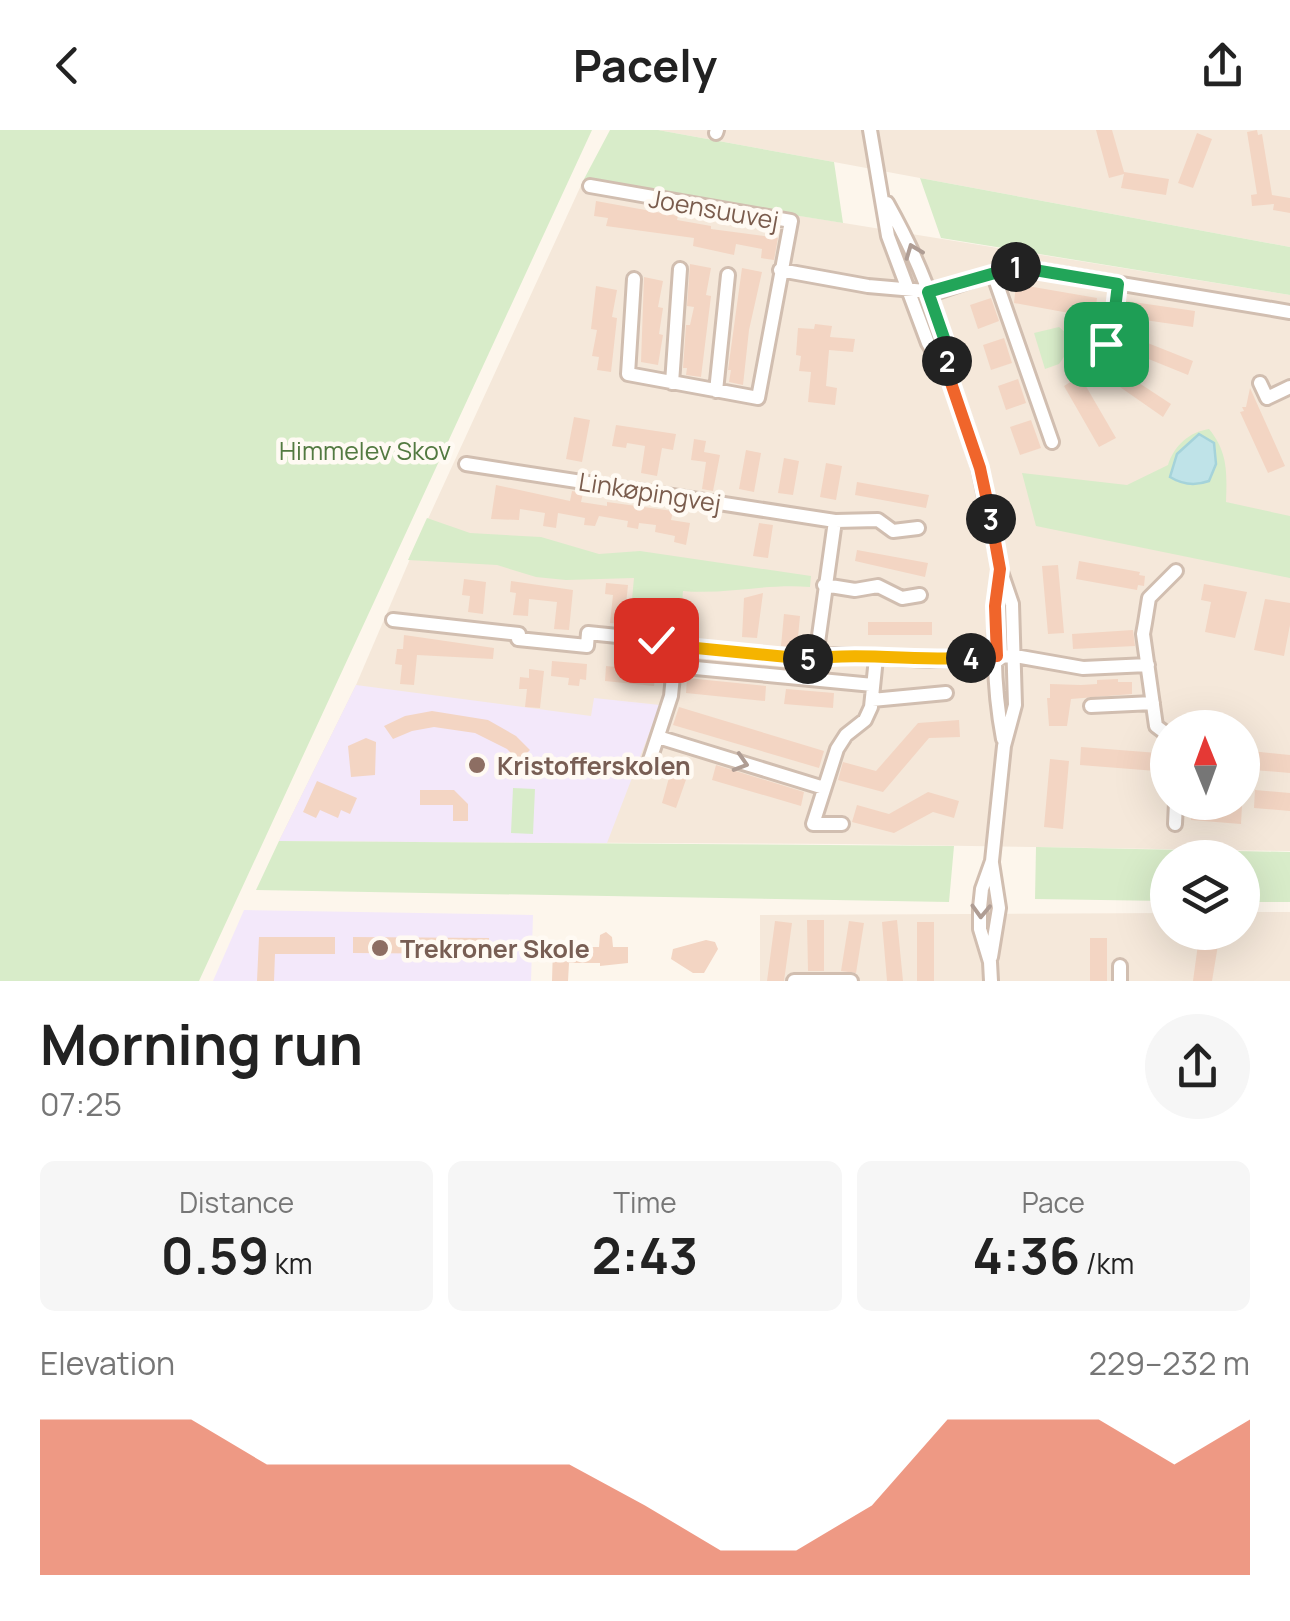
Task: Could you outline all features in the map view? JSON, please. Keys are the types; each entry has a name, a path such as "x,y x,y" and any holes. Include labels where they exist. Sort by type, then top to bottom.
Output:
{"street":[{"path":"870,130 888,236 928,343 949,377"},
{"name":"Joensuuvej","path":"590,186 791,222 758,398 628,374 634,278"},
{"path":"884,196 905,230 944,338 949,377 980,468 1000,569 1012,604 1015,705 1004,746 992,860 999,908 990,962 991,981"},
{"name":"Joensuuvej","path":"780,270 928,292 1014,266 1290,312"},
{"path":"672,383 680,269"},
{"path":"993,273 1052,442"},
{"path":"716,391 728,275"},
{"path":"1082,366 1106,344 1113,326 1118,284"},
{"path":"1260,382 1267,398 1290,387"},
{"name":"Linkøpingvej","path":"466,464 835,521 878,520 893,531 918,528"},
{"path":"816,658 835,521"},
{"path":"1000,569 995,606 998,706 1004,746"},
{"path":"1154,710 1143,634 1149,598 1176,571"},
{"path":"824,585 856,590 878,586 902,598 920,595"},
{"path":"393,620 587,646 588,633 804,659 835,655 930,660 1015,656 1083,668 1148,665"},
{"path":"647,769 671,696 676,646"},
{"path":"842,824 813,824 837,749 846,735 865,720 873,693 876,658"},
{"path":"685,667 873,693 946,693"},
{"path":"1092,706 1153,702"},
{"path":"658,737 824,788"},
{"path":"1175,820 1175,824"},
{"path":"794,981 851,981"}],"shaded area":[{"path":"658,130 1290,130 1290,247 834,162"},
{"path":"583,181 1290,295 1290,851 1260,851 1260,840 1150,840 1150,849 279,841 356,685"},
{"name":"Kristofferskolen","path":"356,685 591,716 594,698 660,705 607,843 279,841"},
{"name":"Trekroner Skole","path":"244,910 533,915 531,981 213,981"},
{"path":"1260,912 1290,912 1290,981 760,981 760,915 1150,913 1150,950 1260,950"}],"green space":[{"name":"Himmelev Skov","path":"0,130 592,130 199,981 0,981"},
{"path":"610,130 658,130 834,162 843,223 583,181"},
{"path":"920,178 1290,247 1290,295 941,238"},
{"path":"1059,327 1072,338 1073,344 1059,364 1045,369 1034,333"},
{"path":"1209,429 1223,455 1226,502 1290,516 1290,578 1036,526 1022,473 1127,485 1168,465 1183,441"},
{"path":"427,518 470,533 541,537 599,554 640,551 811,576 810,587 683,591 679,638 629,631 634,578 566,580 536,577 497,565 408,560"},
{"path":"513,788 535,789 533,834 511,833"},
{"path":"279,841 954,846 949,902 256,890"},
{"path":"1036,847 1150,849 1150,901 1035,899"},
{"path":"1260,851 1290,852 1290,902 1260,902"}],"water":[{"path":"1199,434 1214,443 1216,464 1209,481 1189,484 1170,477 1177,454"}],"building":[{"path":"1096,130 1112,130 1124,172 1169,179 1166,195 1121,188 1124,174 1109,178"},
{"path":"1257,130 1258,135 1262,134 1272,195 1290,198 1290,213 1273,210 1274,204 1252,206 1251,195 1257,194 1247,132"},
{"path":"1197,133 1212,139 1193,188 1178,183"},
{"path":"596,201 678,216 677,220 711,229 778,238 774,260 761,258 762,249 736,244 734,255 693,246 694,238 606,226 608,218 594,216"},
{"path":"690,264 711,268 701,377 686,375 687,368 683,368 686,325 690,325 694,307 687,306"},
{"path":"742,268 762,272 749,330 743,385 729,382 728,370"},
{"path":"644,277 663,281 658,307 663,308 659,334 663,335 658,365 641,362"},
{"path":"1016,284 1097,298 1095,313 1070,309 1069,313 1014,303"},
{"path":"596,286 617,290 612,317 617,318 611,372 597,370 599,357 592,356 597,330 591,329"},
{"path":"991,298 999,321 978,329 970,305"},
{"path":"1126,301 1195,311 1193,327 1124,317"},
{"path":"815,324 832,326 830,337 855,339 853,352 829,350 826,386 837,388 835,405 808,402 811,372 799,371 798,328 814,329"},
{"path":"1120,332 1193,361 1188,375 1114,345"},
{"path":"1004,338 1012,363 991,370 983,345"},
{"path":"1104,360 1171,404 1163,417 1097,371"},
{"path":"1080,376 1116,438 1099,447 1064,386"},
{"path":"1018,379 1026,403 1006,410 998,386"},
{"path":"1250,388 1285,466 1268,473 1240,412 1246,407"},
{"path":"574,417 590,420 582,462 566,459"},
{"path":"1031,420 1041,448 1020,455 1010,427"},
{"path":"616,425 676,434 673,450 662,448 657,476 641,473 645,446 612,446"},
{"path":"694,439 706,441 704,452 720,455 713,491 702,489 706,462 691,460"},
{"path":"746,450 761,453 754,492 739,489"},
{"path":"784,458 799,461 793,495 778,493"},
{"path":"826,463 842,466 836,500 820,497"},
{"path":"857,482 929,495 926,508 855,495"},
{"path":"496,485 570,501 572,491 583,493 581,502 673,511 671,520 690,523 686,545 674,542 675,536 655,532 656,525 639,523 638,529 627,527 628,521 599,516 595,526 584,525 585,518 558,513 556,528 543,526 545,513 520,509 519,520 491,519"},
{"path":"759,523 773,525 768,558 753,556"},
{"path":"857,550 928,563 925,577 855,561"},
{"path":"1079,561 1140,572 1145,576 1144,586 1138,585 1137,590 1076,579"},
{"path":"1058,565 1064,633 1048,634 1042,566"},
{"path":"464,579 486,582 483,614 468,612 470,596 462,595"},
{"path":"511,581 573,590 569,630 554,629 557,602 529,599 528,616 513,615 516,593 510,592"},
{"path":"606,583 628,585 624,624 610,623 613,595 605,594"},
{"path":"1204,584 1247,592 1235,638 1205,632 1211,602 1201,600"},
{"path":"763,593 757,638 742,637 744,598"},
{"path":"1265,599 1290,603 1284,656 1254,650"},
{"path":"784,614 800,616 797,648 781,646"},
{"path":"868,622 932,622 932,635 868,635"},
{"path":"1133,630 1135,646 1073,649 1072,634"},
{"path":"404,635 494,648 493,659 417,655 414,685 400,684 402,665 395,664 397,649 403,649"},
{"path":"552,661 587,664 586,680 580,679 579,686 568,685 569,678 551,676"},
{"path":"606,666 656,671 654,686 605,681"},
{"path":"529,669 544,671 540,708 525,707 527,689 519,689 520,677 529,678"},
{"path":"687,678 766,686 765,701 686,693"},
{"path":"1097,680 1132,682 1132,694 1071,699 1067,726 1049,726 1050,684 1097,684"},
{"path":"786,689 834,693 833,708 784,704"},
{"path":"679,707 824,751 819,768 673,725"},
{"path":"432,711 488,720 516,736 530,750 519,761 507,749 475,733 434,727 393,739 384,726 405,716"},
{"path":"959,720 960,737 929,738 883,792 838,780 843,762 876,771 918,723"},
{"path":"366,738 376,742 375,775 351,777 348,746"},
{"path":"1081,747 1150,752 1150,771 1080,765"},
{"path":"1260,752 1290,755 1290,773 1260,770"},
{"path":"1050,759 1069,761 1063,829 1044,827"},
{"path":"716,765 804,792 801,806 712,780"},
{"path":"675,769 688,774 676,808 662,803"},
{"path":"317,781 357,798 350,814 341,810 338,818 320,810 316,818 303,812"},
{"path":"420,790 454,790 468,804 468,821 453,821 453,805 420,805"},
{"path":"1260,790 1290,793 1290,811 1260,808"},
{"path":"928,792 959,801 954,818 933,812 894,833 852,822 857,805 889,814"},
{"path":"1191,820 1241,820 1241,824"},
{"path":"807,920 824,920 824,971 808,971"},
{"path":"897,920 903,981 887,981 882,922"},
{"path":"775,921 792,923 784,981 767,981"},
{"path":"849,921 864,923 856,973 841,971"},
{"path":"917,922 934,922 934,981 917,981"},
{"path":"606,932 612,937 613,947 628,947 628,963 569,963 568,981 552,981 553,947 599,947 600,935"},
{"path":"259,937 335,937 335,954 275,954 274,981 257,981"},
{"path":"353,937 489,938 489,954 353,953"},
{"path":"1090,938 1107,938 1107,981 1090,981"},
{"path":"706,940 715,942 718,949 704,973 693,973 671,959 673,949"},
{"path":"1197,950 1217,950 1212,981 1193,981"}],"place":[{"name":"Kristofferskolen","path":"477,765"},
{"name":"Trekroner Skole","path":"380,948"}],"route":[{"path":"656,640 676,646 804,659 835,655 930,660 997,656 995,606 1000,569 994,535 980,468 949,377 944,338 928,292 1014,266 1118,284 1113,326 1106,344"}]}
